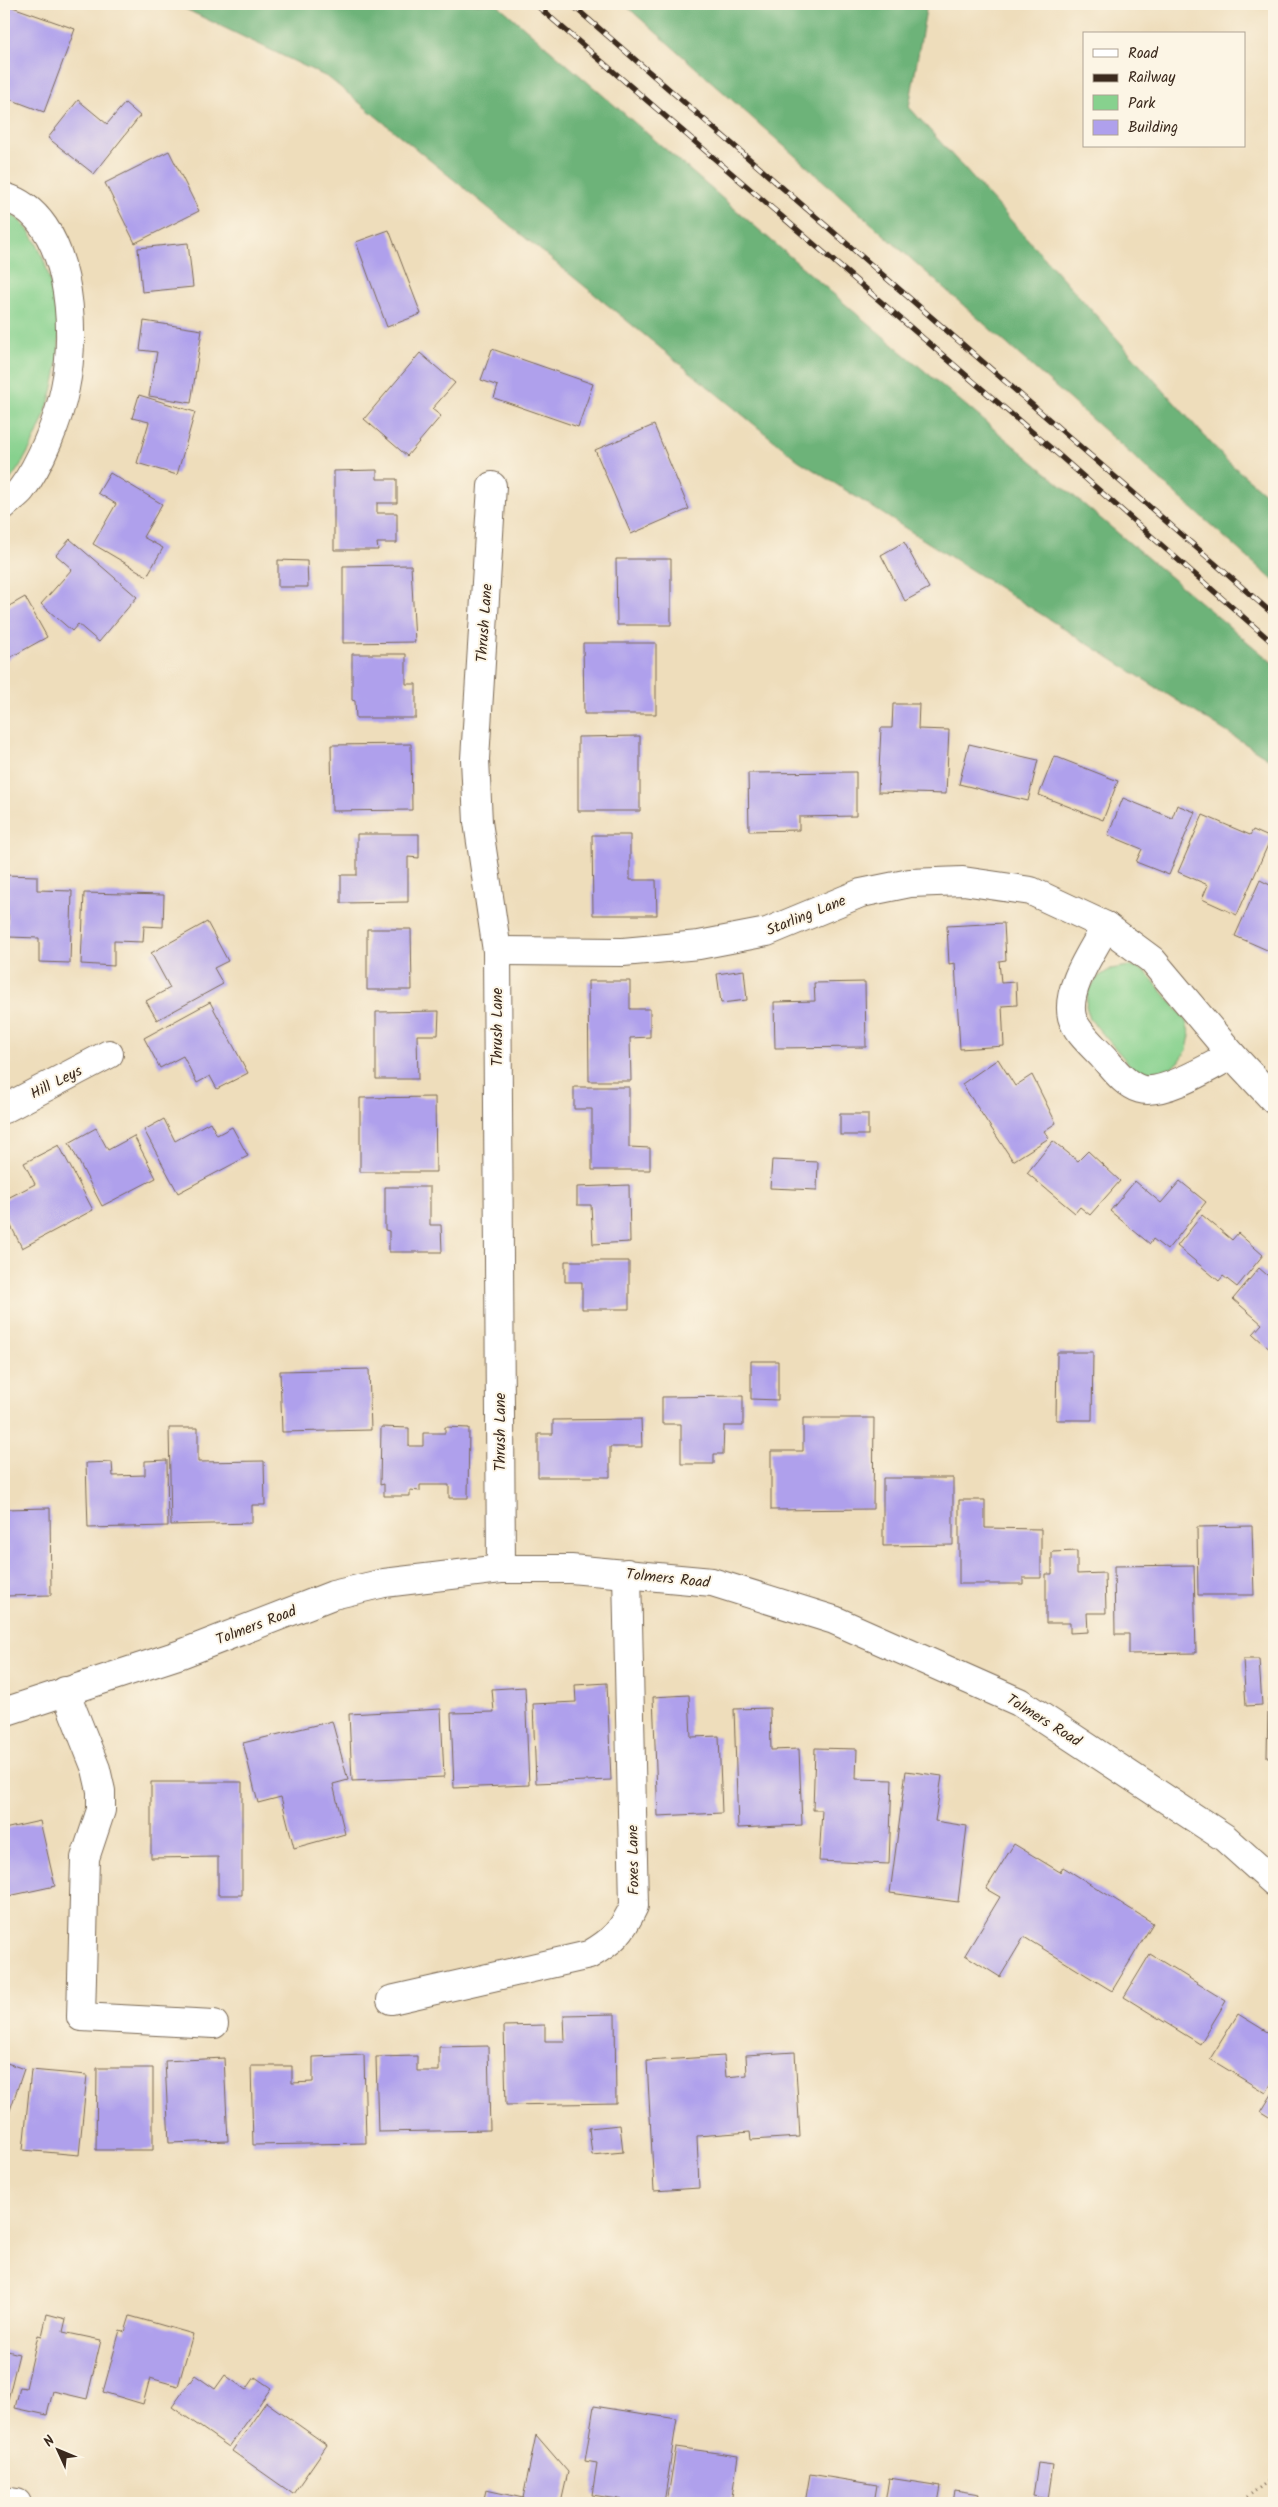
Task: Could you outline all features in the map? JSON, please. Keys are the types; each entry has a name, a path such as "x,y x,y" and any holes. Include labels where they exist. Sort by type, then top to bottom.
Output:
{"street":[{"path":"4,197 30,209 45,226 56,250 66,294 71,343 65,389 49,437 21,490 4,505"},
{"name":"Thrush Lane","path":"492,486 475,759 478,822 497,951 500,1569"},
{"name":"Starling Lane","path":"497,951 623,952 699,945 767,932 860,893 910,883 963,881 1031,891 1106,926 1152,960 1232,1055 1274,1100"},
{"path":"1106,926 1081,971 1072,992 1072,1018 1082,1033 1122,1078 1140,1090 1165,1088 1232,1055"},
{"name":"Hill Leys","path":"4,1109 109,1054"},
{"name":"Tolmers Road","path":"4,1712 181,1654 333,1596 384,1583 500,1569 571,1569 712,1582 817,1615 1019,1702 1225,1838 1274,1882"},
{"name":"Foxes Lane","path":"391,2000 588,1955 608,1943 623,1929 634,1906 627,1573"},
{"path":"65,1691 96,1768 101,1791 101,1810 85,1858 81,2017 214,2024"},
{"path":"4,2501 17,2503"}],"path":[{"path":"1239,2503 1274,2477"}],"green space":[{"path":"175,4 497,4 852,310 1274,664 1274,762 798,460 329,78"},
{"path":"624,4 927,4 909,107 1226,460 1274,501 1274,581"},
{"path":"4,210 13,215 26,228 40,252 54,298 59,346 54,382 42,421 25,457 4,487"},
{"path":"1129,966 1145,971 1185,1019 1190,1035 1187,1050 1179,1062 1166,1072 1148,1076 1134,1070 1090,1019 1086,1006 1088,991 1098,977 1111,969"}],"building":[{"path":"4,4 75,29 44,112 4,97"},
{"path":"78,100 107,124 125,103 140,116 94,174 48,138"},
{"path":"169,151 199,211 135,243 105,183"},
{"path":"389,230 421,314 387,327 356,242"},
{"path":"188,243 193,287 142,292 138,248"},
{"path":"144,321 202,330 191,403 149,396 157,352 140,350"},
{"path":"492,349 593,384 578,427 494,398 498,386 481,380"},
{"path":"420,353 455,383 432,409 441,416 407,456 364,419"},
{"path":"139,395 195,412 177,475 137,463 149,422 132,418"},
{"path":"654,425 689,509 631,534 595,450"},
{"path":"377,470 377,479 397,479 397,503 377,503 377,513 397,513 397,543 377,543 378,550 334,550 334,471"},
{"path":"110,473 162,504 143,537 163,548 147,576 93,544 116,504 98,493"},
{"path":"70,539 137,597 99,642 78,624 72,631 41,604 72,569 56,555"},
{"path":"904,542 929,588 905,601 881,555"},
{"path":"616,559 671,559 671,625 617,625"},
{"path":"278,560 307,561 308,587 278,587"},
{"path":"411,565 415,642 343,643 343,566"},
{"path":"25,597 47,637 4,661 4,609"},
{"path":"583,643 656,643 656,714 584,714"},
{"path":"352,654 406,654 406,684 416,684 416,718 356,718 355,701 352,700"},
{"path":"893,704 919,704 918,729 949,730 946,794 878,792 881,728 892,728"},
{"path":"640,736 640,811 578,811 578,737"},
{"path":"411,744 412,810 332,811 331,745"},
{"path":"969,744 1038,760 1028,801 959,784"},
{"path":"1054,756 1118,781 1103,820 1039,795"},
{"path":"856,772 856,816 799,817 799,830 749,831 748,773"},
{"path":"1123,798 1172,818 1177,805 1195,812 1169,875 1136,862 1142,849 1108,835"},
{"path":"1203,815 1250,835 1253,830 1271,838 1237,915 1202,899 1208,885 1178,872"},
{"path":"357,834 419,834 419,858 408,857 408,902 341,903 341,875 357,875"},
{"path":"592,835 630,835 630,880 656,880 657,915 593,915"},
{"path":"4,875 37,876 37,890 72,891 70,963 39,962 39,938 8,937 8,914 4,914"},
{"path":"1260,880 1274,887 1274,953 1235,936"},
{"path":"84,893 164,895 163,927 144,926 143,942 114,941 114,966 81,964"},
{"path":"207,922 228,961 214,968 223,984 157,1020 146,1001 170,988 151,953"},
{"path":"1004,923 1006,960 999,961 1001,983 1016,982 1017,1005 1002,1006 1004,1046 960,1049 955,963 949,964 947,926"},
{"path":"367,929 411,929 412,990 367,990"},
{"path":"744,970 747,1000 721,1003 717,974"},
{"path":"588,981 630,981 630,1009 650,1009 650,1037 630,1038 631,1081 589,1081"},
{"path":"865,982 866,1047 775,1048 774,1002 815,1001 814,983"},
{"path":"210,1002 248,1073 217,1089 210,1076 197,1083 183,1056 160,1068 144,1038"},
{"path":"439,1011 438,1035 417,1035 418,1079 376,1079 376,1012"},
{"path":"998,1059 1015,1086 1032,1075 1056,1123 1044,1131 1049,1138 1013,1161 962,1084"},
{"path":"574,1087 629,1087 629,1147 650,1148 650,1170 592,1170 592,1109 574,1109"},
{"path":"435,1097 436,1172 360,1172 360,1098"},
{"path":"840,1114 868,1114 868,1135 840,1135"},
{"path":"164,1119 175,1141 210,1122 217,1135 232,1127 248,1156 178,1193 144,1130"},
{"path":"96,1128 108,1150 134,1136 156,1178 102,1206 69,1143"},
{"path":"1053,1141 1078,1161 1088,1151 1120,1181 1090,1215 1080,1207 1075,1213 1027,1173"},
{"path":"59,1145 93,1210 22,1248 4,1212 4,1200 35,1184 24,1163"},
{"path":"772,1160 818,1162 817,1190 770,1188"},
{"path":"1135,1181 1161,1203 1180,1181 1206,1202 1167,1250 1153,1239 1150,1244 1110,1211"},
{"path":"629,1185 630,1242 593,1244 591,1205 577,1205 577,1187"},
{"path":"385,1187 430,1187 430,1225 441,1225 442,1252 389,1252 389,1231 385,1230"},
{"path":"1202,1215 1232,1240 1238,1233 1263,1255 1237,1287 1223,1276 1219,1281 1177,1246"},
{"path":"565,1261 629,1261 629,1309 582,1309 582,1282 565,1282"},
{"path":"1259,1268 1274,1281 1274,1353 1253,1334 1262,1324 1233,1299"},
{"path":"1057,1352 1093,1352 1092,1420 1056,1420"},
{"path":"751,1361 778,1361 778,1400 751,1399"},
{"path":"369,1369 371,1430 282,1432 280,1371"},
{"path":"743,1396 743,1426 724,1426 723,1454 714,1454 714,1464 681,1464 681,1424 662,1424 662,1397"},
{"path":"803,1418 874,1418 873,1509 771,1510 771,1451 803,1451"},
{"path":"641,1419 642,1447 610,1447 610,1477 538,1477 538,1434 553,1434 553,1420"},
{"path":"381,1427 409,1428 409,1446 423,1446 423,1433 445,1433 445,1427 469,1428 468,1498 449,1498 449,1485 420,1485 420,1491 410,1490 410,1496 384,1496 384,1484 380,1485"},
{"path":"169,1428 198,1428 198,1462 264,1461 265,1505 252,1505 252,1523 171,1525"},
{"path":"167,1460 168,1526 88,1528 86,1463 112,1462 113,1476 145,1475 145,1461"},
{"path":"883,1478 953,1478 953,1545 883,1546"},
{"path":"959,1500 985,1500 985,1528 1041,1529 1041,1578 1023,1578 1023,1584 959,1584"},
{"path":"50,1508 51,1595 4,1596 4,1509"},
{"path":"1252,1526 1254,1595 1198,1595 1197,1527"},
{"path":"1077,1551 1077,1574 1105,1573 1106,1613 1087,1613 1088,1632 1070,1633 1070,1623 1046,1623 1046,1574 1052,1574 1052,1552"},
{"path":"1194,1565 1196,1653 1129,1654 1129,1634 1115,1634 1114,1566"},
{"path":"1243,1659 1259,1659 1262,1705 1246,1706"},
{"path":"1273,1677 1274,1758 1267,1757 1268,1705"},
{"path":"607,1683 611,1780 536,1783 533,1704 576,1702 575,1685"},
{"path":"525,1687 529,1785 454,1788 451,1713 494,1712 492,1689"},
{"path":"689,1695 691,1737 719,1736 722,1813 658,1816 653,1697"},
{"path":"770,1708 771,1750 799,1749 802,1825 738,1828 734,1709"},
{"path":"441,1709 444,1777 352,1781 349,1714"},
{"path":"332,1721 348,1780 333,1784 345,1834 294,1848 281,1797 258,1803 243,1743"},
{"path":"815,1748 857,1749 856,1779 892,1780 889,1864 819,1861 822,1810 813,1810"},
{"path":"906,1771 942,1776 935,1821 967,1826 958,1902 890,1893"},
{"path":"151,1782 242,1782 242,1895 218,1895 218,1857 151,1858"},
{"path":"40,1821 55,1886 4,1897 4,1829"},
{"path":"1014,1844 1060,1872 1063,1867 1153,1923 1112,1991 1024,1937 1000,1977 965,1955 1000,1897 986,1889"},
{"path":"1150,1954 1226,2001 1200,2044 1124,1997"},
{"path":"615,2014 616,2103 506,2105 504,2026 545,2025 545,2041 565,2041 564,2015"},
{"path":"1238,2014 1274,2036 1274,2079 1266,2093 1210,2059"},
{"path":"488,2046 490,2130 378,2132 376,2057 417,2056 417,2071 439,2071 439,2047"},
{"path":"795,2052 800,2137 751,2140 750,2132 697,2136 699,2188 654,2191 647,2061 724,2056 726,2077 747,2075 746,2055"},
{"path":"364,2055 366,2143 253,2145 251,2066 292,2066 292,2083 313,2082 313,2057"},
{"path":"224,2058 228,2141 169,2143 165,2061"},
{"path":"4,2062 24,2069 4,2128"},
{"path":"97,2068 153,2068 153,2150 96,2150"},
{"path":"31,2070 87,2075 79,2155 23,2150"},
{"path":"1274,2091 1274,2120 1261,2112"},
{"path":"620,2125 623,2152 592,2155 589,2128"},
{"path":"47,2314 66,2319 63,2332 101,2340 87,2399 53,2391 47,2415 15,2408 20,2387 26,2388 38,2335 42,2336"},
{"path":"130,2316 193,2334 178,2386 150,2378 143,2404 103,2392 120,2330 125,2332"},
{"path":"4,2350 19,2354 4,2416"},
{"path":"195,2375 215,2389 225,2375 246,2390 255,2377 271,2388 229,2447 172,2407"},
{"path":"266,2402 327,2445 293,2494 232,2451"},
{"path":"594,2406 677,2419 664,2503 644,2503 592,2495 597,2463 585,2461"},
{"path":"536,2435 568,2472 561,2503 483,2503 486,2490 523,2498"},
{"path":"676,2447 738,2456 731,2503 699,2499 698,2503 667,2503"},
{"path":"1038,2463 1053,2465 1048,2499 1033,2496"},
{"path":"810,2474 877,2485 874,2503 805,2503"},
{"path":"889,2478 941,2486 938,2503 885,2503"},
{"path":"955,2490 979,2494 977,2501 984,2503 953,2503"}],"railway":[{"path":"535,4 1060,456 1274,644"},
{"path":"571,4 1274,615"}]}
